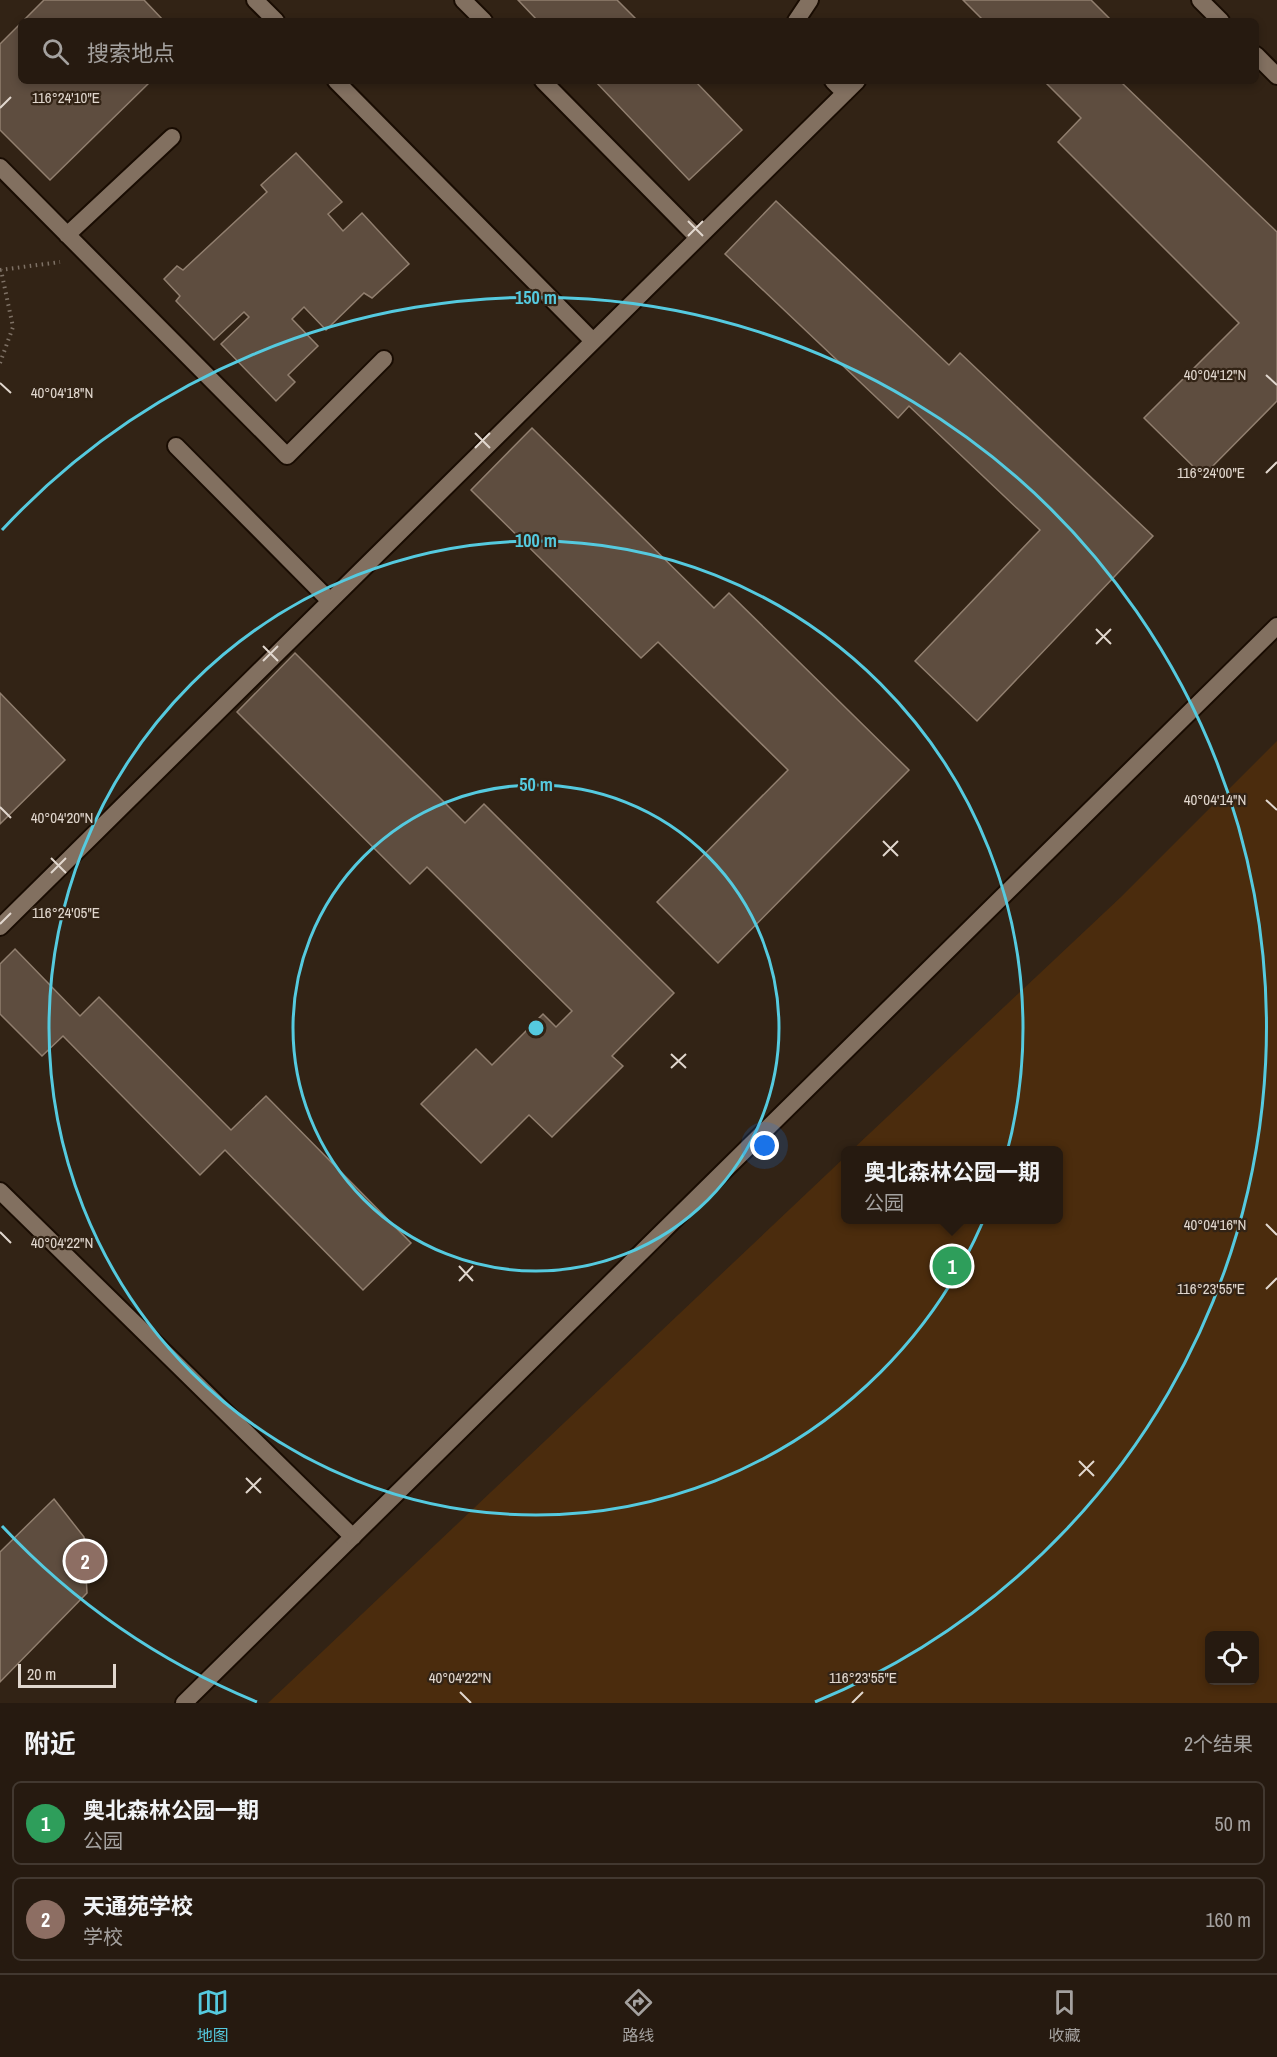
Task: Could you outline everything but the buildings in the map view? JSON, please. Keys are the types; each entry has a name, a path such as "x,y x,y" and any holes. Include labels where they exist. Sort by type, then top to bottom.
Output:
{"street":[{"path":"255,0 273,18"},
{"path":"463,0 481,18"},
{"path":"798,18 810,0"},
{"path":"1200,0 1218,18"},
{"path":"1259,58 1277,76"},
{"path":"339,84 593,341"},
{"path":"546,84 698,238"},
{"path":"0,927 698,238 845,85"},
{"path":"68,235 172,137"},
{"path":"0,167 287,456 384,359"},
{"path":"176,446 330,601"},
{"path":"184,1703 1277,626"},
{"path":"0,1191 353,1538"}],"path":[{"path":"0,363 13,327 0,270 91,258"}],"shaded area":[{"path":"1277,741 1277,1703 268,1703 841,1161 841,1224 1063,1224 1063,1146 856,1146 1121,897"}],"place":[{"name":"奥北森林公园一期","path":"952,1266"},
{"name":"天通苑学校","path":"85,1561"}]}
